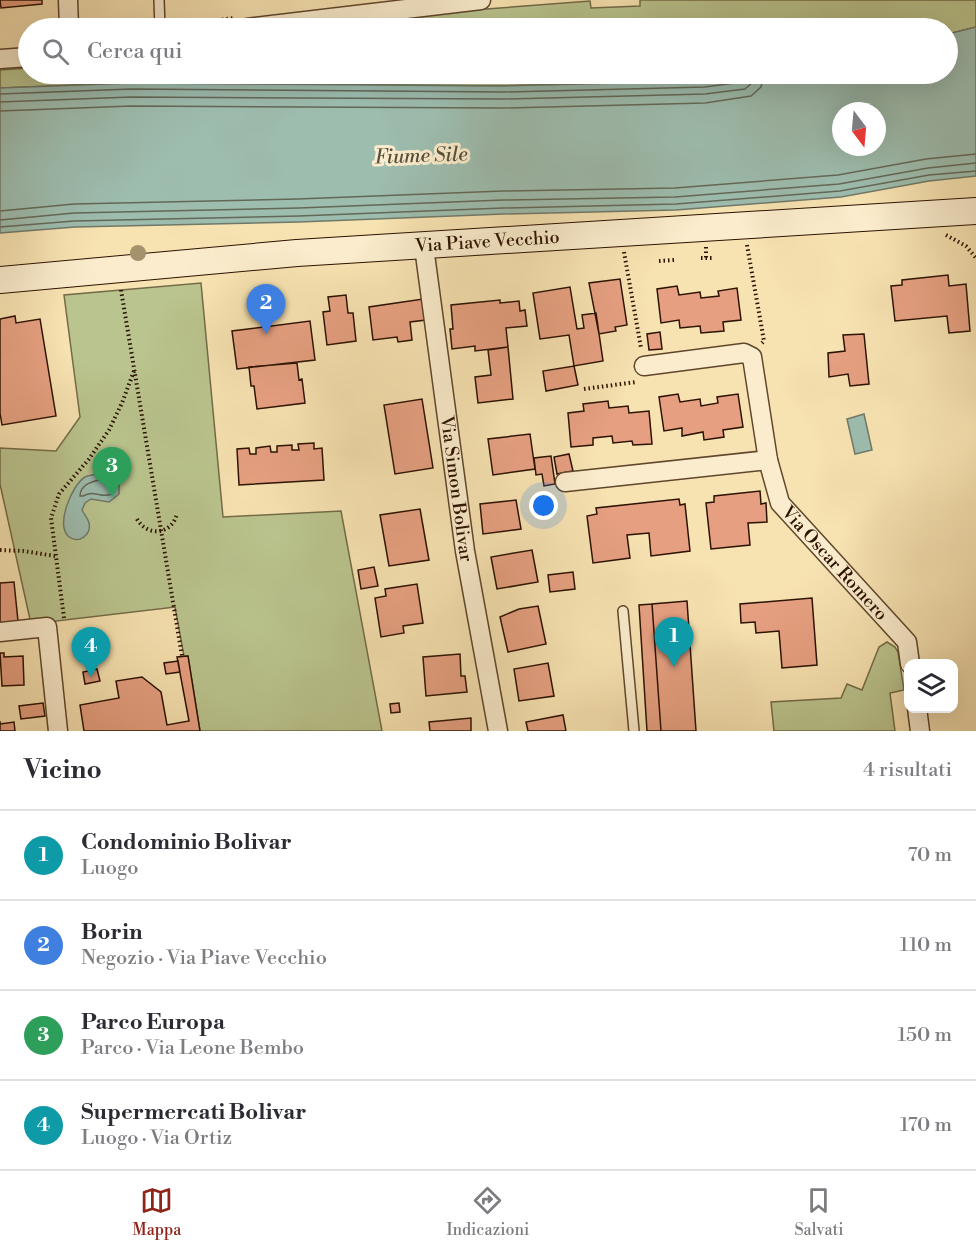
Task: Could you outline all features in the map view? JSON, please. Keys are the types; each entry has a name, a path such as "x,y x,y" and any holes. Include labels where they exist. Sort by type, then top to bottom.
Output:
{"street":[{"path":"68,0 69,18"},
{"path":"307,18 384,5 481,0"},
{"path":"0,59 18,58"},
{"name":"Via Piave Vecchio","path":"0,280 297,254 976,211"},
{"name":"Via Simon Bolivar","path":"424,247 465,551 498,731"},
{"path":"644,366 744,353 752,357"},
{"name":"Via Oscar Romero","path":"752,357 768,460 780,503 907,642 909,659"},
{"path":"565,482 768,460"},
{"path":"0,632 47,627 58,731"},
{"path":"918,713 920,731"}],"lane":[{"path":"159,0 160,18"},
{"path":"623,612 634,731"}],"path":[{"path":"746,241 764,341 752,357"},
{"path":"701,258 712,258"},
{"path":"659,261 674,260"},
{"path":"584,389 647,380 626,261"},
{"path":"120,284 159,532 182,657"},
{"path":"47,627 65,625 51,518 59,494 89,459 109,430 134,370"},
{"path":"137,519 145,528 159,532 172,525 177,513"},
{"path":"0,550 55,556"}],"green space":[{"path":"640,0 976,0 976,27 958,32 958,18 405,18 590,1 591,8 640,6"},
{"path":"18,69 18,84 104,84 0,88 0,70"},
{"path":"281,84 583,84 502,86"},
{"path":"201,283 223,517 341,511 382,731 200,731 188,656 184,656 175,607 31,624 0,484 0,448 56,451 80,417 64,295"},
{"path":"887,642 898,652 904,690 890,693 895,731 774,731 771,702 841,698 847,684 862,690 879,647"}],"water":[{"name":"Fiume Sile","path":"976,27 976,176 929,181 841,197 676,210 75,227 0,233 0,88 104,84 502,86 958,84 958,32"},
{"path":"864,414 872,450 855,454 847,419"},
{"path":"90,475 112,475 119,484 119,494 109,502 91,499 85,503 82,510 89,523 88,531 80,539 72,539 65,530 67,505 80,481"}],"building":[{"path":"0,0 42,0 42,4 1,8"},
{"path":"948,275 949,286 966,284 970,331 949,333 947,316 895,321 891,286 902,285 902,280"},
{"path":"620,279 627,325 615,327 616,331 599,334 589,283"},
{"path":"677,286 679,295 700,292 701,298 719,296 718,291 737,288 741,320 723,322 724,331 701,333 700,326 680,328 679,320 661,323 657,289"},
{"path":"570,287 577,329 584,328 582,315 596,313 603,361 574,366 569,335 540,339 533,293"},
{"path":"346,295 348,313 353,313 356,341 327,345 323,312 330,311 328,297"},
{"path":"423,299 426,320 410,322 412,340 398,342 397,337 373,340 369,307"},
{"path":"500,300 500,303 519,301 520,311 525,310 527,326 506,328 508,347 475,351 475,346 452,349 451,305"},
{"path":"15,316 16,323 40,319 56,416 2,425 0,319"},
{"path":"310,321 315,360 237,369 232,331"},
{"path":"660,332 662,349 649,350 647,334"},
{"path":"864,334 869,384 850,386 848,374 829,377 828,353 845,351 843,335"},
{"path":"508,347 513,399 478,403 475,377 491,375 488,350"},
{"path":"297,363 305,403 257,409 249,367"},
{"path":"574,366 578,385 546,391 543,371"},
{"path":"678,394 680,402 700,399 701,406 718,403 717,397 738,394 743,427 723,430 724,437 704,440 703,432 682,436 682,428 664,431 659,397"},
{"path":"422,399 433,468 395,474 384,405"},
{"path":"608,401 609,408 628,406 629,413 649,411 652,444 633,445 632,441 613,443 612,436 593,438 593,445 571,447 568,413 584,411 583,404"},
{"path":"530,434 535,469 493,475 488,439"},
{"path":"314,443 314,449 322,448 324,480 239,485 237,449 249,448 250,454 256,454 256,448 270,446 271,452 277,452 277,446 292,445 292,450 299,450 298,444"},
{"path":"569,454 573,471 557,474 554,457"},
{"path":"551,456 555,484 544,486 542,474 536,475 534,458"},
{"path":"760,491 761,504 766,503 767,522 748,523 750,545 711,549 706,503 714,502 714,496"},
{"path":"679,499 680,505 685,504 690,551 651,556 649,533 627,535 630,558 593,563 587,516 597,514 596,508"},
{"path":"516,500 521,529 483,534 480,504"},
{"path":"420,509 429,560 389,566 380,515"},
{"path":"532,550 538,582 497,589 491,557"},
{"path":"374,567 378,586 361,589 358,570"},
{"path":"573,572 575,589 550,592 548,575"},
{"path":"14,582 18,621 0,623 0,583"},
{"path":"417,584 423,623 403,626 404,633 381,637 375,598 386,596 385,589"},
{"path":"812,598 817,665 782,668 779,631 756,633 755,622 741,623 740,604"},
{"path":"687,601 696,731 661,731 652,604"},
{"path":"652,604 661,731 647,731 639,605"},
{"path":"538,606 546,644 508,652 500,617 519,609"},
{"path":"0,653 4,653 4,657 23,656 24,685 2,686"},
{"path":"460,654 461,676 465,676 467,692 426,696 423,657"},
{"path":"188,656 200,731 84,731 80,705 119,698 116,681 142,677 161,692 167,725 189,721 177,657"},
{"path":"178,661 180,672 166,674 164,663"},
{"path":"548,663 554,696 519,701 514,669"},
{"path":"97,669 100,681 85,684 83,672"},
{"path":"43,703 45,716 21,719 19,706"},
{"path":"399,703 400,712 391,713 390,704"},
{"path":"563,715 566,731 528,731 526,722"},
{"path":"471,718 471,731 430,731 429,722"},
{"path":"14,722 15,731 0,731 0,724"}],"place":[{"name":"Borin","path":"266,334"},
{"name":"Parco Europa","path":"112,497"},
{"name":"Condominio Bolivar","path":"674,667"},
{"name":"Supermercati Bolivar","path":"91,677"}]}
